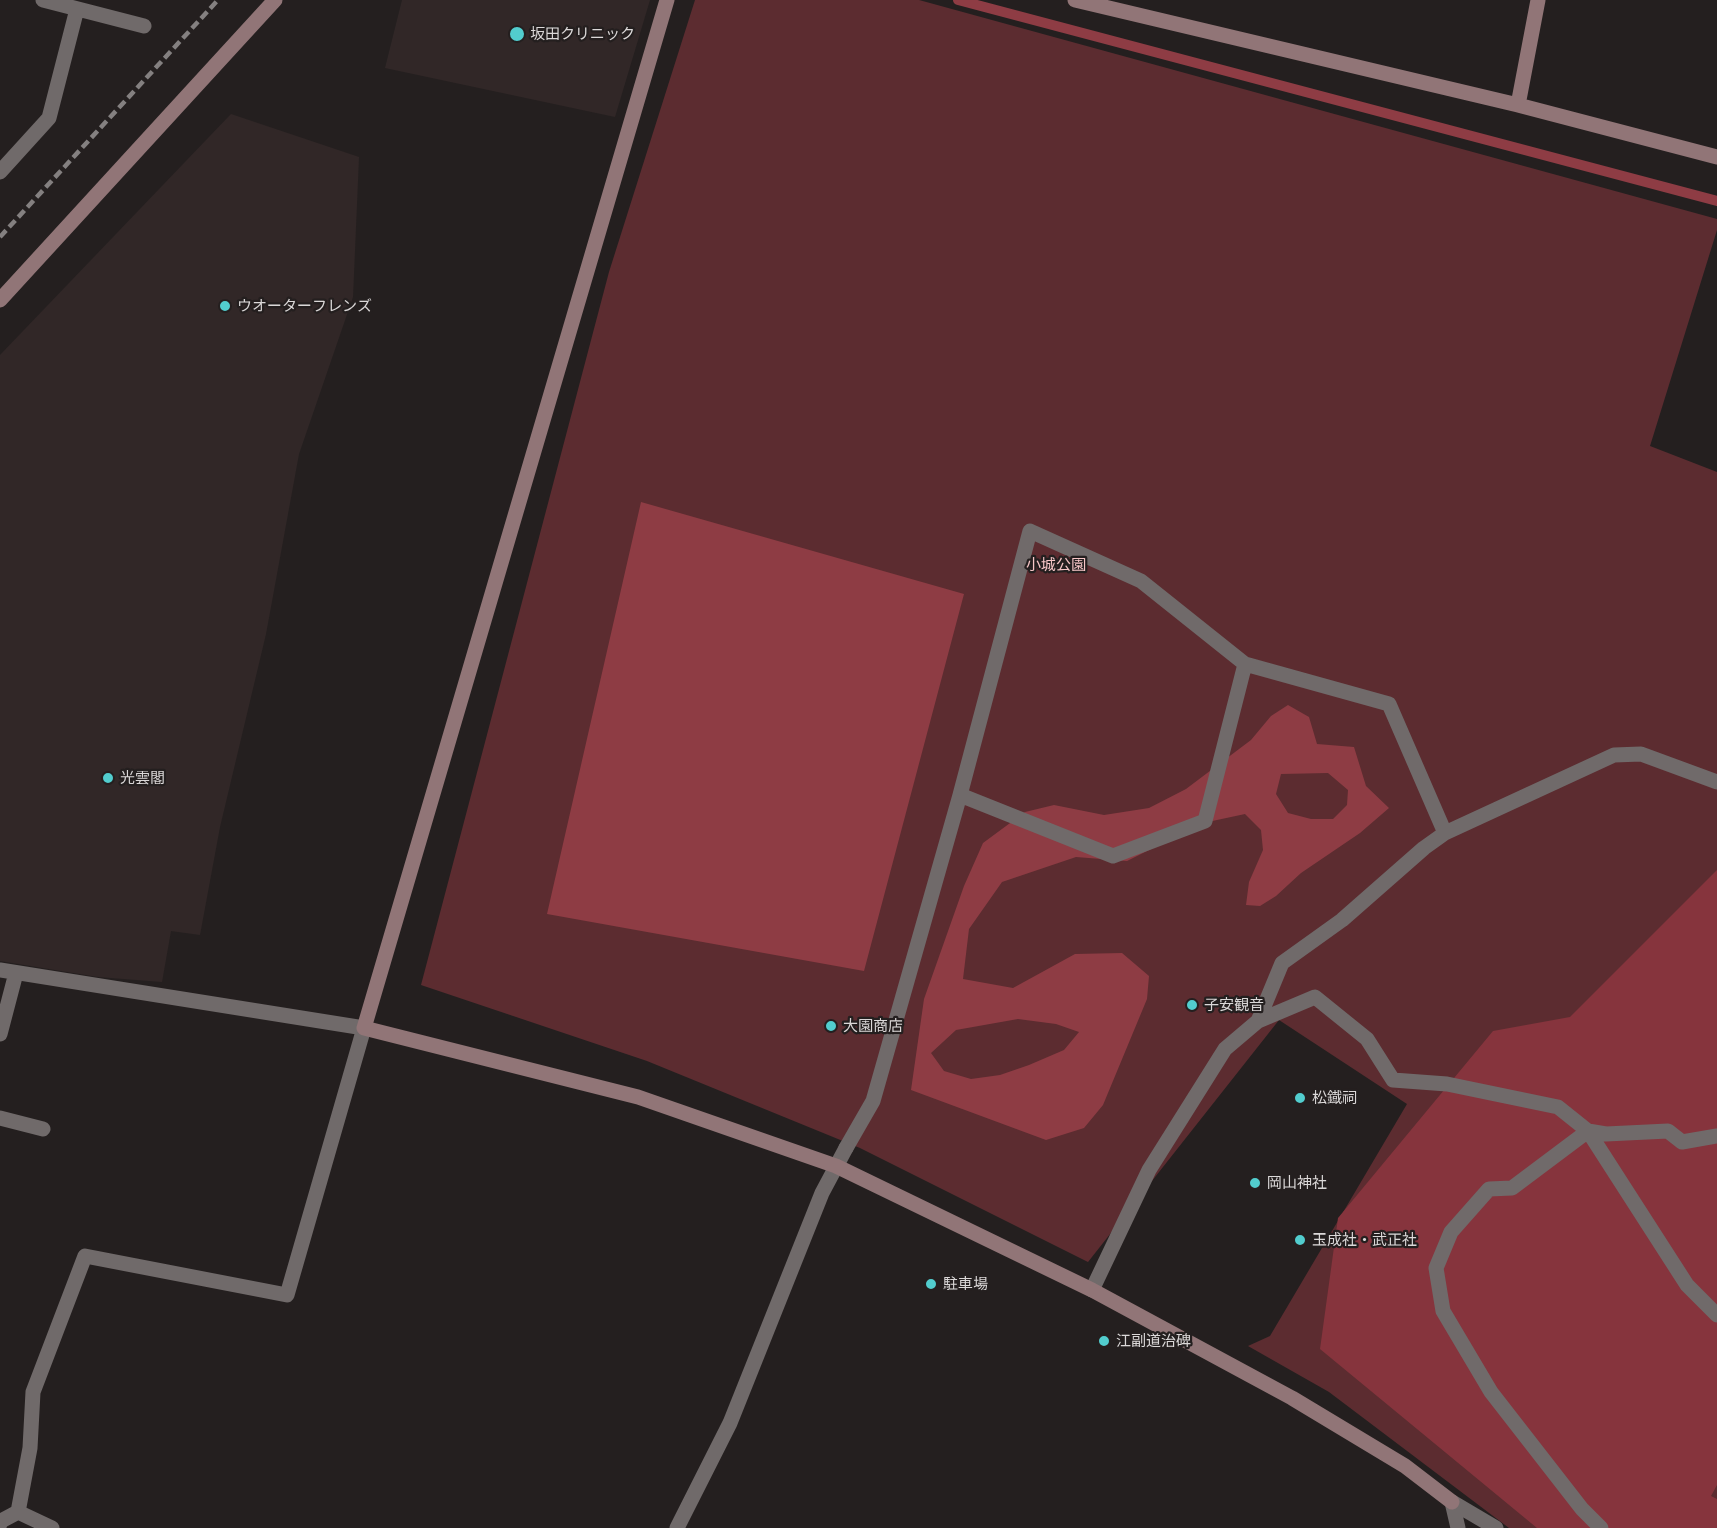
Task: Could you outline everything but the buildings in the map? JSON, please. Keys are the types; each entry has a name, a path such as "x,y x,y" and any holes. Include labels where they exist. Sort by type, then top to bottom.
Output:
{"street":[{"path":"42,0 144,26"},
{"path":"0,300 275,0"},
{"path":"18,1512 30,1448 33,1392 86,1256 287,1295 667,0"},
{"path":"1075,0 1518,105 1717,157"},
{"path":"1518,105 1538,0"},
{"path":"0,172 50,118 77,9"},
{"path":"677,1528 730,1423 822,1193 873,1101 960,795 1030,531 1141,581 1245,664 1389,704 1445,833"},
{"path":"960,795 1113,856 1205,822 1245,664"},
{"path":"1258,1021 1282,963 1342,920 1424,848 1445,833 1614,754 1641,754 1717,782"},
{"path":"0,970 364,1028 638,1097 836,1166 1092,1290 1292,1398 1405,1466 1452,1502 1496,1528"},
{"path":"0,1034 16,972"},
{"path":"1092,1290 1149,1170 1225,1049 1258,1021 1315,998 1367,1039 1393,1080 1447,1084 1558,1107 1588,1131 1687,1284 1717,1315"},
{"path":"0,1118 43,1129"},
{"path":"1601,1528 1582,1509 1491,1392 1443,1311 1436,1268 1451,1232 1489,1189 1512,1188 1588,1131 1606,1134 1668,1131 1682,1142 1717,1136"},
{"path":"1452,1502 1458,1528"},
{"path":"0,1524 1,1521 18,1512"},
{"path":"18,1512 52,1528"}],"shaded area":[{"name":"坂田クリニック","path":"402,0 650,0 615,117 385,68"},
{"path":"231,114 359,157 353,297 299,454 266,634 220,827 200,935 171,931 162,982 98,977 0,961 0,355"},
{"path":"641,502 964,594 864,971 547,914"},
{"path":"1288,705 1309,717 1317,744 1354,747 1366,786 1389,808 1360,833 1301,873 1276,896 1260,906 1246,905 1249,882 1263,850 1261,830 1245,814 1203,823 1127,861 1076,857 1002,882 969,929 963,979 1013,988 1075,954 1122,953 1149,976 1147,999 1103,1105 1084,1128 1046,1140 911,1090 924,999 964,886 983,843 1025,812 1054,805 1104,815 1149,808 1186,789 1251,740 1271,716","holes":["1328,773 1348,790 1347,805 1333,819 1311,819 1288,813 1276,794 1281,774","1018,1019 1056,1024 1079,1032 1064,1050 1000,1075 971,1079 944,1071 931,1053 956,1030"]},
{"path":"1717,870 1717,1485 1711,1496 1717,1499 1717,1528 1537,1528 1320,1349 1338,1218 1493,1031 1570,1017"}],"green space":[{"name":"小城公園","path":"695,0 919,0 1717,219 1717,230 1650,446 1717,472 1717,1528 1509,1528 1329,1392 1248,1346 1270,1336 1407,1104 1279,1020 1088,1262 860,1148 647,1061 421,985 609,272"}],"waterway":[{"path":"958,0 1717,201"}],"railway":[{"path":"0,237 218,0"}],"place":[{"name":"坂田クリニック","path":"517,34"},
{"name":"ウオーターフレンズ","path":"225,306"},
{"name":"光雲閣","path":"108,778"},
{"name":"子安観音","path":"1192,1005"},
{"name":"大園商店","path":"831,1026"},
{"name":"松鐡祠","path":"1300,1098"},
{"name":"岡山神社","path":"1255,1183"},
{"name":"玉成社・武正社","path":"1300,1240"},
{"name":"駐車場","path":"931,1284"},
{"name":"江副道治碑","path":"1104,1341"}]}
